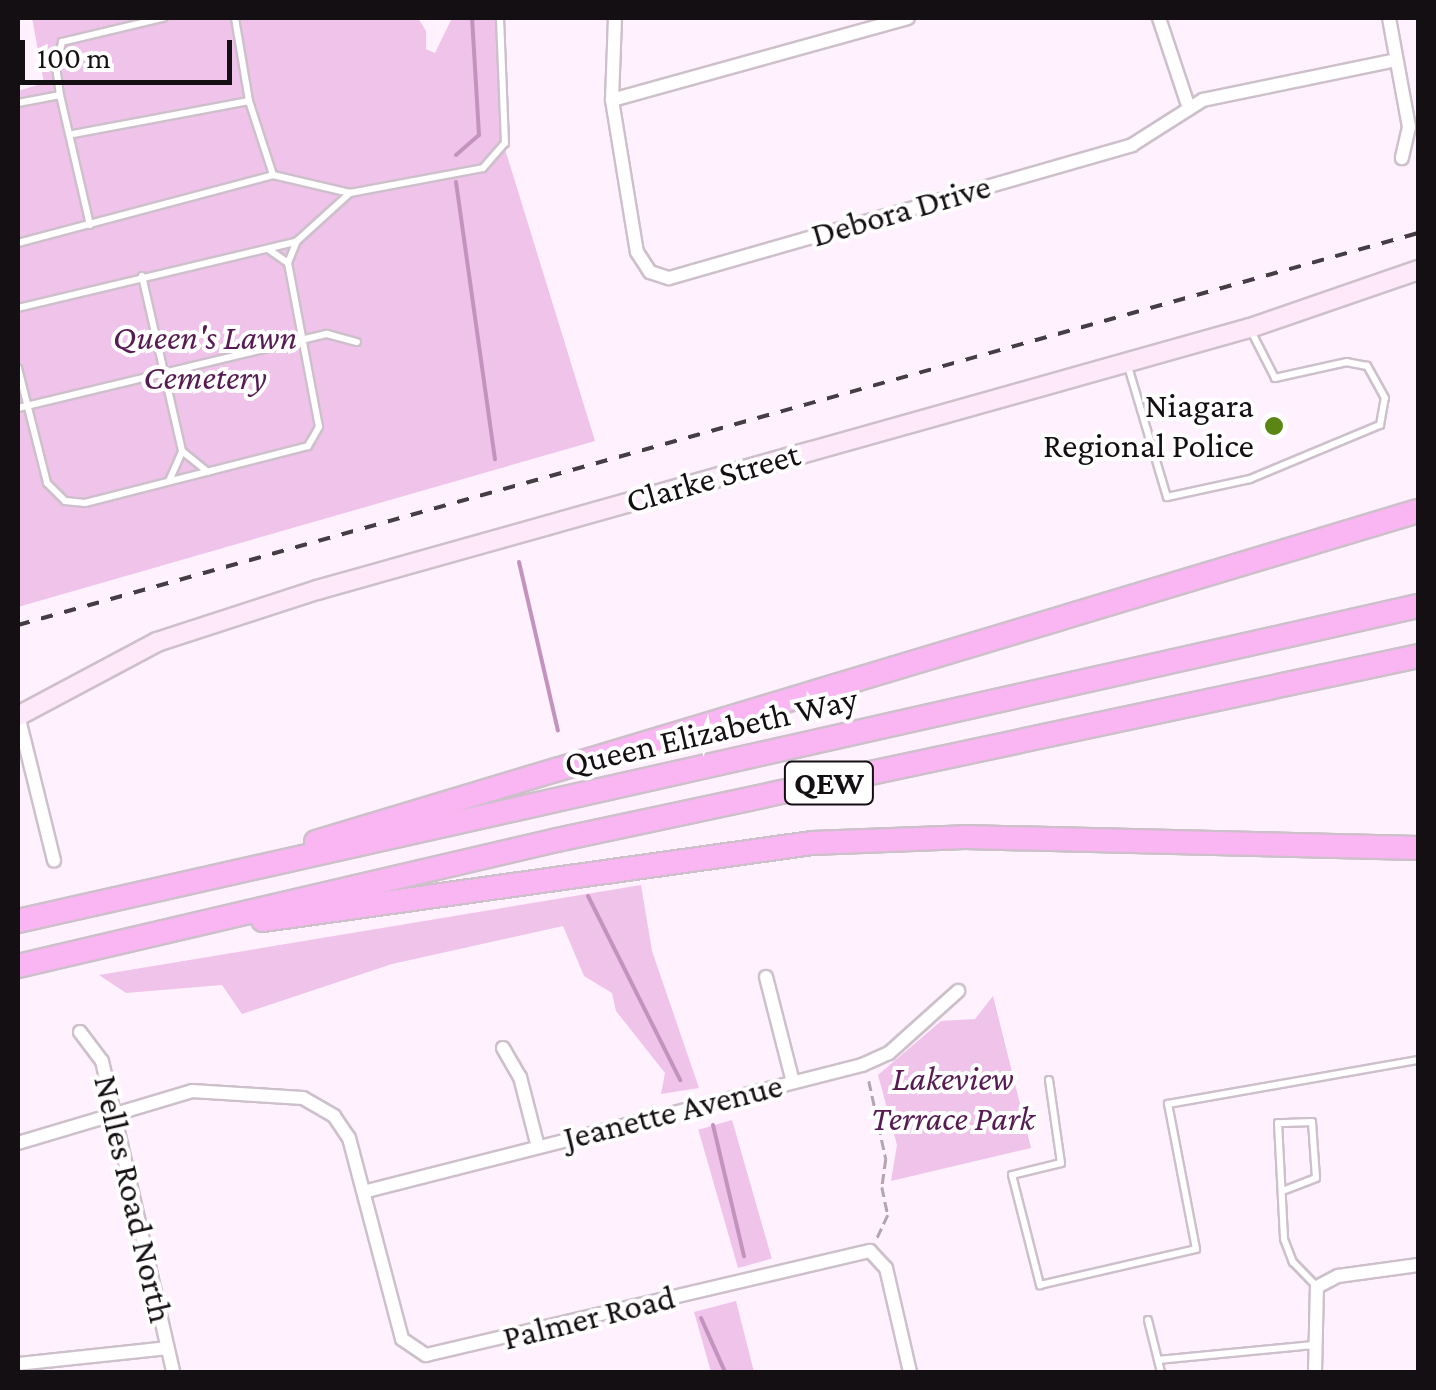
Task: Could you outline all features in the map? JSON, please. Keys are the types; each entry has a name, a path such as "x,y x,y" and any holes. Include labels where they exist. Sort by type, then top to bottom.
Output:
{"highway":[{"path":"267,863 348,829 1418,511"},
{"name":"Queen Elizabeth Way","path":"18,921 1418,606"},
{"name":"Queen Elizabeth Way","path":"18,966 556,840 1418,656"},
{"path":"240,916 294,920 633,864 812,843 965,838 1418,848"}],"street":[{"name":"Debora Drive","path":"615,18 612,100 637,252 650,272 669,278 1132,145 1189,108 1396,60"},
{"path":"612,100 908,18"},
{"path":"1160,18 1189,108"},
{"path":"1389,18 1410,126 1402,158"},
{"name":"Clarke Street","path":"18,714 157,642 317,590 1250,328 1418,270"},
{"path":"18,714 54,861"},
{"path":"766,977 793,1082"},
{"name":"Jeanette Avenue","path":"367,1191 793,1082 889,1053 958,991"},
{"name":"Nelles Road North","path":"80,1032 102,1062 173,1372"},
{"path":"503,1048 520,1077 538,1147"},
{"name":"Palmer Road","path":"18,1143 192,1091 302,1098 334,1116 367,1191 402,1339 426,1355 870,1251"},
{"path":"870,1251 886,1268 910,1372"},
{"path":"1315,1372 1317,1287 1338,1276 1418,1264"},
{"path":"18,1364 167,1348"}],"lane":[{"path":"90,225 73,134 60,95 56,65 62,42 162,18"},
{"path":"235,18 249,101 274,175"},
{"path":"18,243 274,175 350,193 483,168 505,144 500,18"},
{"path":"18,103 60,95"},
{"path":"73,134 249,101"},
{"path":"18,368 22,407 52,494 85,502 295,452 316,437 288,263 297,241 350,193"},
{"path":"18,308 297,241"},
{"path":"267,248 288,263"},
{"path":"142,276 182,451 209,472"},
{"path":"1127,360 1167,497 1250,480 1380,426 1385,398 1367,366 1347,362 1275,378 1250,328"},
{"path":"22,407 303,344 327,334 357,342"},
{"path":"166,483 182,451"},
{"path":"1048,1080 1061,1163 1012,1175 1040,1285 1196,1249 1168,1104 1418,1060"},
{"path":"1285,1190 1316,1178 1312,1122 1278,1123 1285,1190 1284,1240 1294,1262 1317,1287"},
{"path":"1148,1320 1161,1372"},
{"path":"1158,1360 1199,1351 1314,1345"}],"path":[{"path":"869,1081 886,1159 882,1187 888,1215 870,1251"}],"green space":[{"name":"Queen's Lawn Cemetery","path":"32,18 418,18 426,31 426,49 435,53 452,18 500,18 505,149 595,441 18,607 18,91 44,83"},
{"path":"641,885 652,951 699,1088 661,1094 665,1073 616,1011 612,993 584,976 563,926 392,964 242,1014 222,985 126,993 99,975"},
{"name":"Lakeview Terrace Park","path":"993,996 1031,1148 891,1181 897,1145 878,1075 941,1021 975,1019"},
{"path":"732,1120 772,1258 738,1268 698,1130"},
{"path":"736,1301 754,1372 711,1372 694,1312"}],"waterway":[{"path":"456,155 479,135 472,18"},
{"path":"456,182 495,459"},
{"path":"519,562 558,731"},
{"path":"588,896 680,1080"},
{"path":"713,1125 744,1256"},
{"path":"701,1318 725,1372"}],"railway":[{"path":"18,625 1418,233"}],"place":[{"name":"Niagara Regional Police","path":"1274,426"}]}
